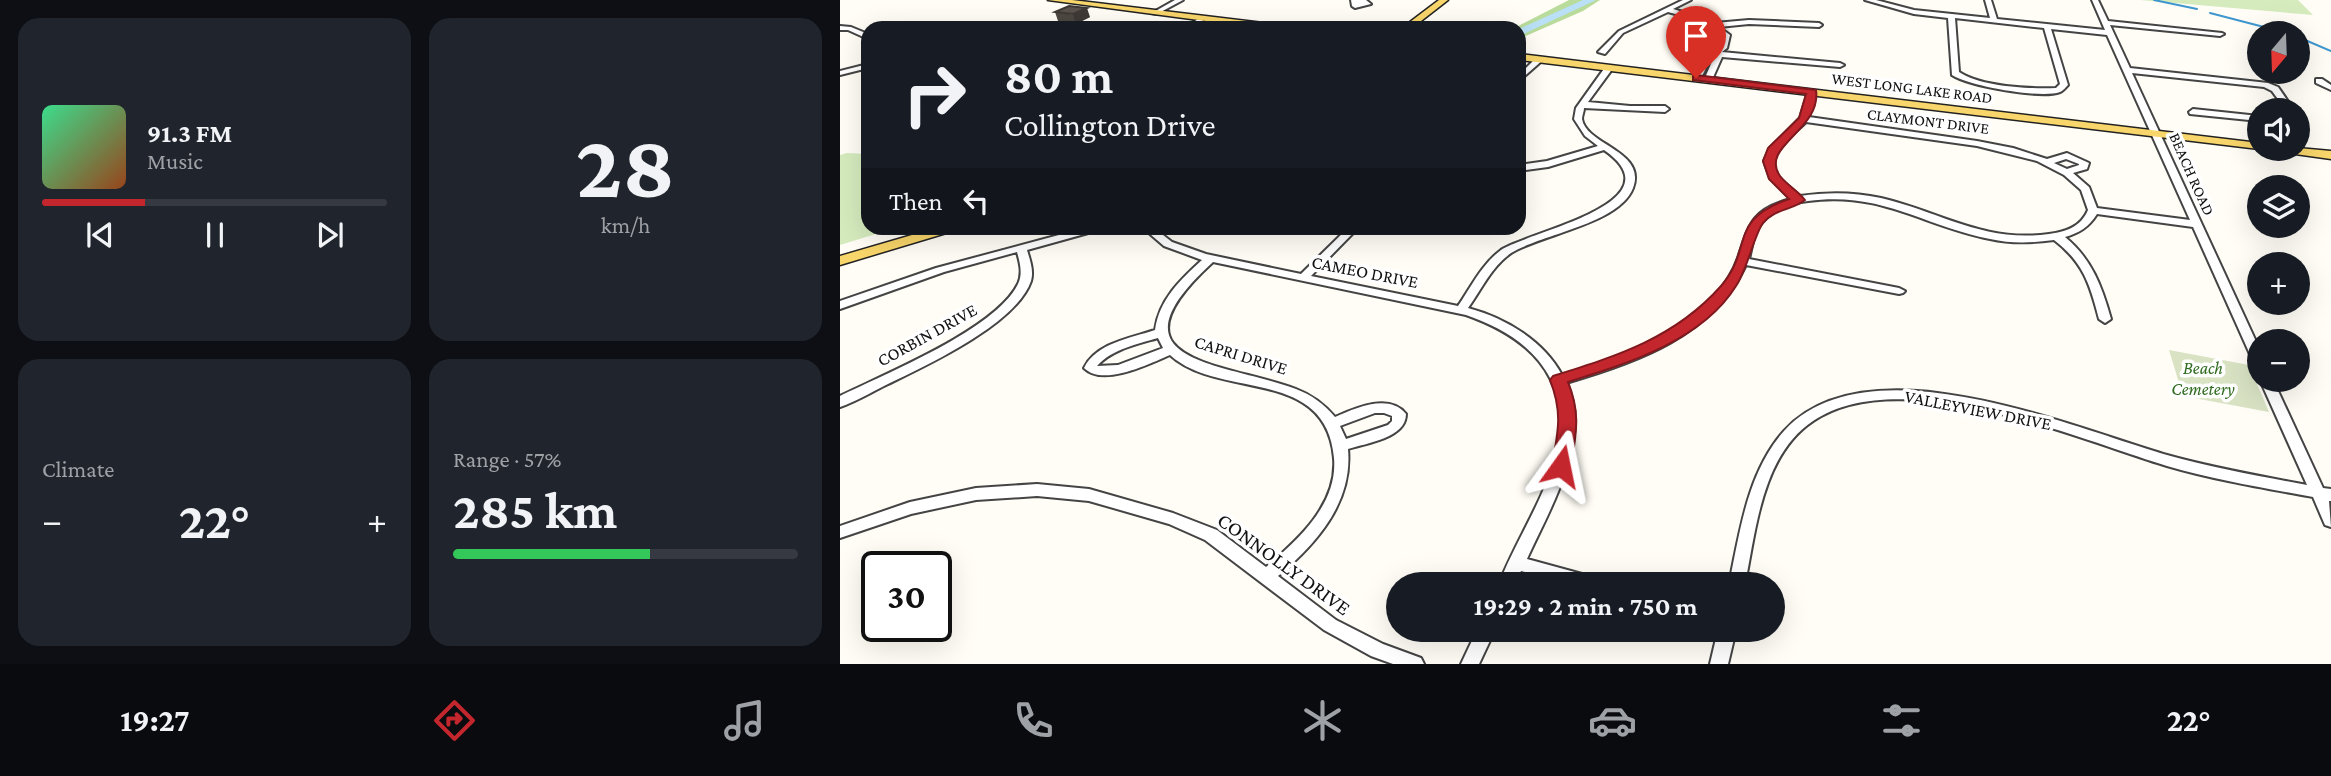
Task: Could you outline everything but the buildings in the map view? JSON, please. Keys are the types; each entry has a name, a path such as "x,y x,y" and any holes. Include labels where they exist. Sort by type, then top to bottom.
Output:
{"main road":[{"path":"1052,0 1150,12 1192,21"},
{"path":"1426,21 1444,0"},
{"path":"1419,21 1457,0"},
{"name":"WEST LONG LAKE ROAD","path":"1526,58 2247,145"},
{"path":"2310,153 2331,155"},
{"path":"840,251 892,235"},
{"path":"840,261 925,235"}],"street":[{"path":"1150,12 1169,0"},
{"path":"1150,12 1180,0"},
{"path":"1602,52 1620,32 1688,0"},
{"path":"1868,0 1901,10 2111,33"},
{"path":"1988,0 1994,19"},
{"name":"BEACH ROAD","path":"2095,0 2247,335"},
{"path":"1668,10 1716,25 1749,22 1819,25"},
{"path":"1951,16 1955,73 1962,79 2044,90 2063,88 2047,26"},
{"path":"840,22 852,22 849,27"},
{"path":"2106,23 2220,34"},
{"path":"1702,79 1718,60 1718,54 1727,39 1716,25"},
{"path":"840,28 849,27 861,33"},
{"path":"1718,54 1840,65"},
{"path":"1526,72 1539,60"},
{"path":"840,73 861,68"},
{"path":"1461,310 1495,262 1508,250 1534,237 1599,215 1623,197 1629,186 1629,173 1624,162 1588,134 1579,123 1579,112 1583,104 1609,68"},
{"path":"2127,72 2269,86 2281,98"},
{"path":"2319,81 2331,89"},
{"path":"1798,200 1773,176 1769,161 1773,150 1804,119 1812,92"},
{"path":"1583,104 1630,109 1665,109"},
{"path":"2193,112 2247,118"},
{"name":"CLAYMONT DRIVE","path":"1804,119 2000,147 2046,162 2065,172 2086,190 2093,210"},
{"path":"1526,167 1548,164 1605,147"},
{"name":"CLAYMONT DRIVE","path":"2046,162 2067,156 2084,163 2084,167 2065,172"},
{"path":"1513,572 1565,455 1569,434 1568,411 1559,380 1632,357 1686,328 1719,300 1742,261 1756,221 1774,208 1798,200 1829,196 1864,198 1898,206 1975,234 2015,239 2056,236 2080,228 2088,221 2093,210 2195,224"},
{"path":"840,305 918,277 1068,235"},
{"name":"CAMEO DRIVE","path":"1158,235 1174,247 1210,259 1461,310 1490,320 1519,335 1538,352 1559,380"},
{"path":"1303,278 1346,235"},
{"path":"2056,236 2075,251 2091,272 2105,319"},
{"name":"CORBIN DRIVE","path":"840,402 972,333 1003,311 1024,283 1027,270 1021,247"},
{"path":"1163,332 1161,321 1167,303 1184,281 1210,259"},
{"path":"1742,261 1899,290"},
{"name":"CAPRI DRIVE","path":"1172,349 1106,373 1095,372 1090,368 1099,355 1163,332 1172,349 1184,359 1204,368 1294,392 1314,404 1331,424 1341,446"},
{"path":"2273,392 2324,494 2331,521"},
{"name":"VALLEYVIEW DRIVE","path":"1740,572 1758,488 1769,460 1798,426 1816,412 1845,399 1862,396 1894,393 2008,413 2050,423 2186,465 2324,494"},
{"path":"1266,577 1298,549 1328,509 1341,470 1341,446 1393,429 1399,422 1399,414 1394,409 1383,407 1331,424"},
{"name":"CONNOLLY DRIVE","path":"840,532 891,513 956,498 1008,491 1062,491 1100,498 1190,525 1221,541 1305,608 1341,632 1415,664"},
{"path":"1517,563 1550,572"},
{"path":"1470,664 1480,642"},
{"path":"1719,664 1724,642"}],"green space":[{"path":"1569,0 1600,0 1583,11 1526,36 1526,22"},
{"path":"2140,0 2298,0 2313,15"},
{"path":"861,154 861,235 872,235 840,245 840,155"},
{"name":"Beach Cemetery","path":"2169,350 2247,365 2247,392 2260,392 2269,412 2183,396"}],"waterway":[{"path":"1526,30 1591,0"},
{"path":"2154,0 2197,9"},
{"path":"2210,13 2247,23"},
{"path":"2310,42 2331,51"}],"route":[{"path":"1561,466 1567,445 1569,422 1566,400 1559,380 1644,352 1694,322 1719,300 1737,274 1756,221 1774,208 1798,200 1773,176 1769,161 1773,150 1804,119 1812,92 1696,78"}]}
